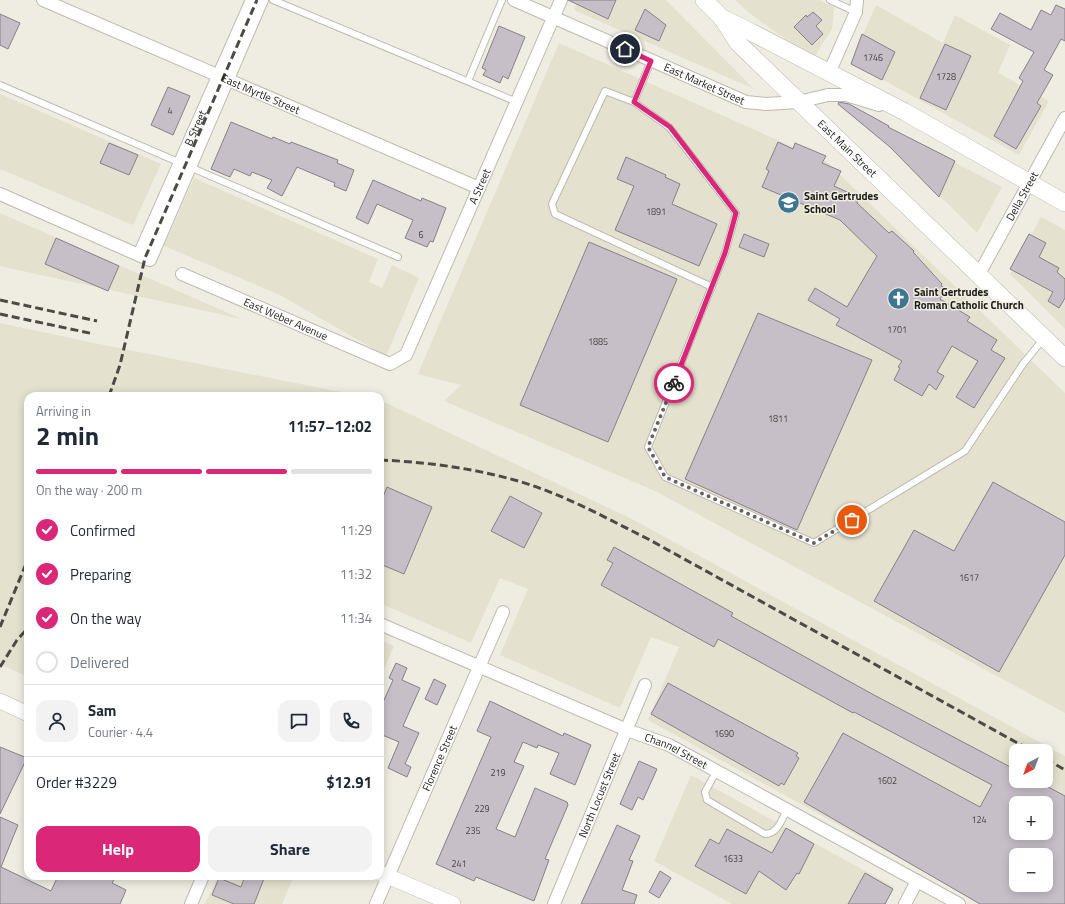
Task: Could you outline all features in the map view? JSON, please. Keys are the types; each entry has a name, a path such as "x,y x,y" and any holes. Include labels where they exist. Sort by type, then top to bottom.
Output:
{"main road":[{"name":"East Main Street","path":"704,0 722,18 738,43 1065,358"},
{"name":"East Market Street","path":"722,18 905,112 1065,203"}],"street":[{"name":"East Myrtle Street","path":"43,0 479,188"},
{"name":"B Street","path":"0,194 145,258 224,77 252,0"},
{"path":"224,77 262,0"},
{"name":"East Market Street","path":"514,0 746,102 766,104 798,102 828,95 846,95 905,112"},
{"name":"A Street","path":"390,364 406,355 561,0"},
{"path":"829,73 856,6"},
{"name":"Della Street","path":"979,274 1030,184 1065,118"},
{"name":"East Weber Avenue","path":"182,274 390,364"},
{"name":"Florence Street","path":"384,875 503,612"},
{"name":"Channel Street","path":"384,626 627,730 668,745 717,770 960,904"},
{"name":"North Locust Street","path":"554,904 645,685"},
{"path":"0,701 24,712"},
{"path":"384,875 453,904"},
{"path":"191,904 201,880"},
{"name":"Florence Street","path":"376,904 383,880"},
{"path":"905,904 917,881"}],"lane":[{"path":"273,0 517,102"},
{"path":"468,82 502,0"},
{"path":"830,0 856,6"},
{"path":"634,102 651,61"},
{"path":"0,85 398,257"},
{"path":"712,287 555,214 552,204 605,91 634,102 670,127 736,213 725,253 712,287 648,447 665,477 814,543 966,451 1023,364 1044,338"},
{"path":"717,770 705,792 706,797 712,805 726,813 765,834 770,834 776,830 787,809"}],"shaded area":[{"path":"578,0 666,0 754,89 574,10"},
{"path":"735,0 819,0 834,7 832,29 813,59 748,12"},
{"path":"876,5 943,43 955,15 1010,45 998,73 1049,101 1019,155 851,62"},
{"path":"559,43 827,162 1065,393 1065,713 655,491 444,401 461,385 418,374"},
{"path":"0,94 161,164 133,225 0,169"},
{"path":"854,110 1002,187 977,233"},
{"path":"194,178 378,259 369,282 382,288 392,265 419,278 386,356 280,295 164,246"},
{"path":"0,213 242,319 0,266"},
{"path":"1041,217 1065,230 1065,329 1010,274"},
{"path":"0,323 341,392 24,392 24,675 0,664"},
{"path":"384,402 632,519 1043,744 1009,744 1009,788 1053,788 1053,749 1065,756 1065,904 982,904 648,720 679,647 651,637 620,708 500,655 528,589 500,578 471,643 384,605"},
{"path":"384,642 394,646 384,669"},
{"path":"691,775 894,887 884,904 732,904 654,861"},
{"path":"216,880 292,880 282,904 205,904"}],"building":[{"path":"568,0 616,0 608,19"},
{"path":"1056,5 1065,9 1065,41 1061,39 1044,70 1053,75 1037,103 1041,106 1016,149 994,136 1023,81 1019,78 1034,52 991,29 1000,13 1031,30 1041,10 1051,15"},
{"path":"645,9 666,25 659,41 635,30"},
{"path":"813,12 822,20 816,26 823,34 812,45 794,27 806,15 807,17"},
{"path":"0,14 20,23 8,49 0,45"},
{"path":"499,26 525,37 508,79 503,76 500,83 483,75 486,70 482,68"},
{"path":"862,34 895,52 882,80 851,64"},
{"path":"945,44 971,56 946,110 920,98"},
{"path":"168,87 190,96 173,135 151,125"},
{"path":"839,102 849,104 889,126 888,127 955,161 939,197 890,147 838,104"},
{"path":"231,122 272,139 273,137 290,144 291,142 338,160 337,163 354,170 346,191 334,186 335,183 297,167 282,196 267,188 272,180 252,172 250,176 234,169 230,177 211,169"},
{"path":"778,142 793,149 795,143 826,156 822,163 841,171 834,186 858,197 857,203 889,233 892,231 914,251 913,252 942,284 941,286 947,289 940,299 970,317 967,321 997,340 991,350 1005,358 974,408 956,397 978,361 952,346 937,372 944,376 936,390 929,384 922,396 894,380 900,368 898,367 902,361 836,325 840,319 808,300 815,288 847,307 877,256 840,220 762,187 769,171 766,169"},
{"path":"109,143 138,155 129,175 100,163"},
{"path":"626,157 666,175 665,177 680,184 672,204 717,224 699,266 615,230 634,186 617,179"},
{"path":"373,180 421,201 422,198 446,208 433,242 430,241 427,247 405,238 413,220 377,204 368,224 356,218"},
{"path":"744,234 769,244 764,257 739,247"},
{"path":"1029,234 1046,243 1039,257 1059,268 1057,272 1065,279 1065,298 1059,308 1048,301 1053,292 1010,269"},
{"path":"56,238 119,266 108,291 45,264"},
{"path":"589,242 677,279 608,442 520,405"},
{"path":"758,313 872,360 797,530 685,479"},
{"path":"993,482 1065,522 1065,555 999,672 874,601 914,530 954,551"},
{"path":"387,487 432,507 404,574 384,566 384,494"},
{"path":"510,496 542,513 524,548 491,531"},
{"path":"614,547 733,613 731,616 874,695 1009,766 1009,788 1050,788 1065,796 1065,904 980,904 804,802 843,733 980,807 992,785 854,712 853,713 718,639 714,647 601,585 613,563 607,560"},
{"path":"396,663 407,668 402,680 420,688 403,726 419,733 405,764 411,767 407,777 388,768 399,742 384,736 384,700 393,680 389,678"},
{"path":"434,679 446,685 437,705 425,699"},
{"path":"668,683 798,753 796,756 799,758 784,785 781,783 779,786 651,714"},
{"path":"490,701 563,736 564,733 591,745 575,785 550,774 559,753 538,745 537,748 523,742 514,762 524,766 496,829 515,837 535,788 567,802 568,805 545,859 549,860 534,901 476,877 474,881 436,864 491,737 477,731"},
{"path":"0,747 24,757 24,764 0,814"},
{"path":"639,761 657,769 643,800 638,797 632,810 620,804"},
{"path":"0,817 18,825 1,867 24,878 24,880 28,880 51,891 56,880 114,880 112,883 126,890 120,904 0,904"},
{"path":"617,825 640,836 629,860 633,861 622,890 637,895 634,904 581,904"},
{"path":"786,828 814,844 799,874 797,873 786,890 759,871 746,894 695,866 710,839 719,844 727,829 772,853"},
{"path":"660,871 671,878 659,898 649,892"},
{"path":"865,873 893,889 885,904 848,904"},
{"path":"218,880 224,880 241,887 244,880 263,880 254,904 234,904 212,895"}],"railway":[{"path":"110,392 120,365 145,258 257,0"},
{"path":"0,300 97,321"},
{"path":"0,314 94,334"},
{"path":"384,460 432,464 501,476 535,486 568,500 648,539 1019,744"},
{"path":"0,627 24,569"},
{"path":"0,667 17,640 24,632"},
{"path":"1053,763 1065,770"}],"way so far":[{"path":"674,383 648,447 665,477 814,543 852,520"}],"place":[{"name":"Saint Gertrudes School","path":"788,202"},
{"name":"Saint Gertrudes Roman Catholic Church","path":"899,298"}],"route":[{"path":"625,49 651,61 634,102 670,127 736,213 725,253 674,383"}]}
